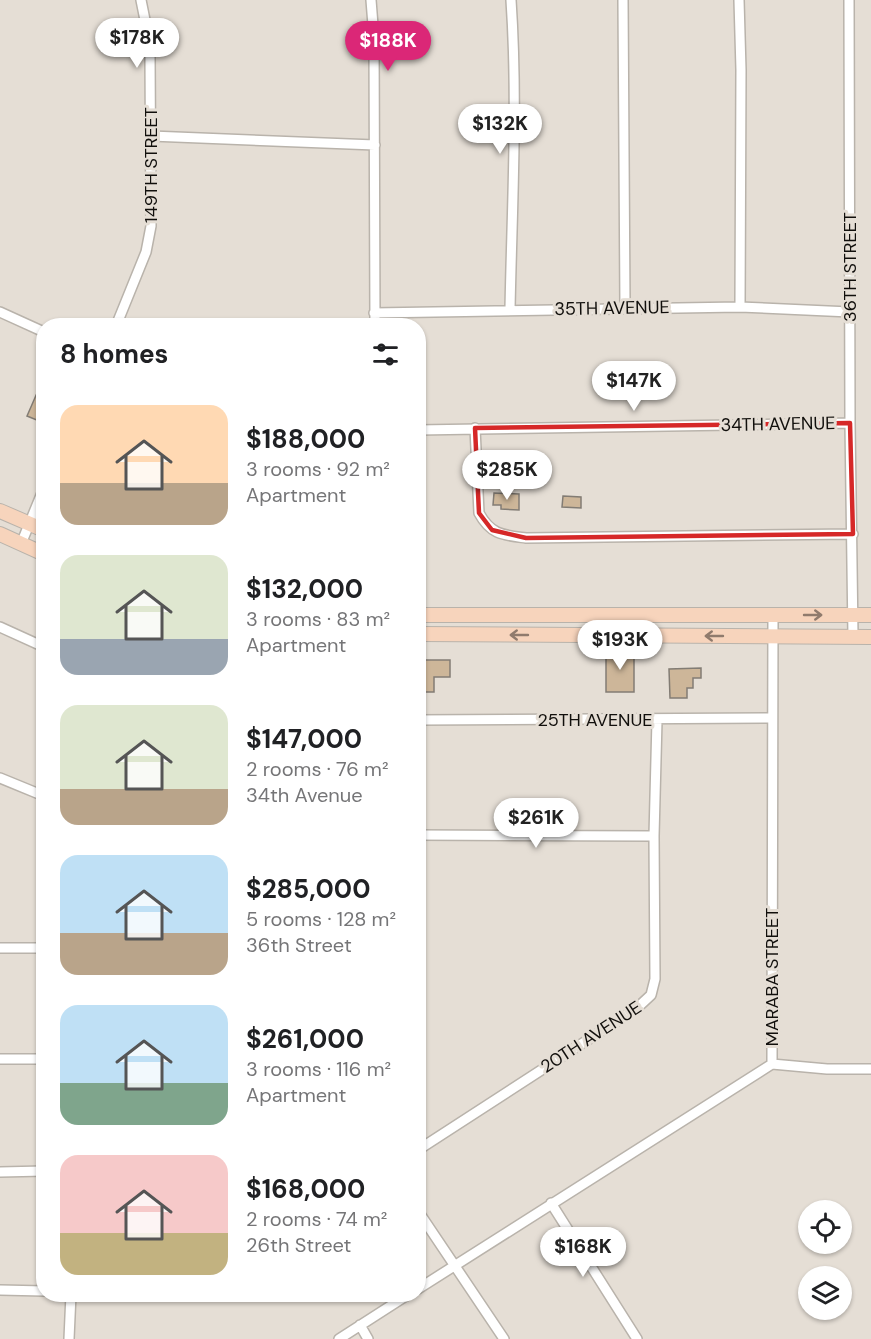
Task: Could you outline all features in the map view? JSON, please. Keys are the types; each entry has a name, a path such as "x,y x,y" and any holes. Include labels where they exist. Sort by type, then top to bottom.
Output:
{"main road":[{"path":"0,511 36,526"},
{"path":"0,534 36,551"},
{"path":"426,615 871,615"},
{"path":"426,634 871,636"}],"street":[{"name":"149TH STREET","path":"119,318 150,237 150,56 141,0"},
{"path":"371,0 374,38 374,318"},
{"path":"510,309 514,135 514,39 511,0"},
{"path":"622,0 625,307"},
{"path":"739,0 741,58 740,307"},
{"name":"36TH STREET","path":"849,0 853,636"},
{"path":"151,136 375,145"},
{"name":"35TH AVENUE","path":"374,313 625,307 740,307 850,312"},
{"path":"0,312 36,328"},
{"name":"34TH AVENUE","path":"426,430 850,423"},
{"path":"475,428 479,513 492,530 504,536 526,538 853,534"},
{"path":"21,544 36,507"},
{"name":"MARABA STREET","path":"426,1284 772,1064 773,615"},
{"path":"0,627 36,643"},
{"name":"25TH AVENUE","path":"426,720 771,718"},
{"name":"20TH AVENUE","path":"426,1145 637,1008 651,995 656,973 654,836 657,720"},
{"path":"0,777 36,793"},
{"path":"426,835 654,836"},
{"path":"0,948 36,948"},
{"path":"0,1059 36,1059"},
{"path":"772,1064 809,1069 871,1069"},
{"path":"0,1172 36,1171"},
{"path":"551,1203 637,1339"},
{"path":"426,1223 504,1339"},
{"path":"0,1290 36,1291"},
{"path":"69,1339 71,1302"},
{"path":"339,1339 396,1302"},
{"path":"360,1325 368,1339"}],"highlighted area":[{"path":"850,423 853,534 526,538 492,530 479,513 475,428"}],"building":[{"path":"36,395 36,420 27,416"},
{"path":"494,493 519,494 519,510 501,509 501,505 493,505"},
{"path":"563,496 581,497 581,508 562,507"},
{"path":"606,649 634,650 634,692 606,692"},
{"path":"426,660 450,660 450,677 434,677 434,692 426,692"},
{"path":"701,668 701,678 693,678 693,688 687,688 687,698 670,698 669,669"}]}
